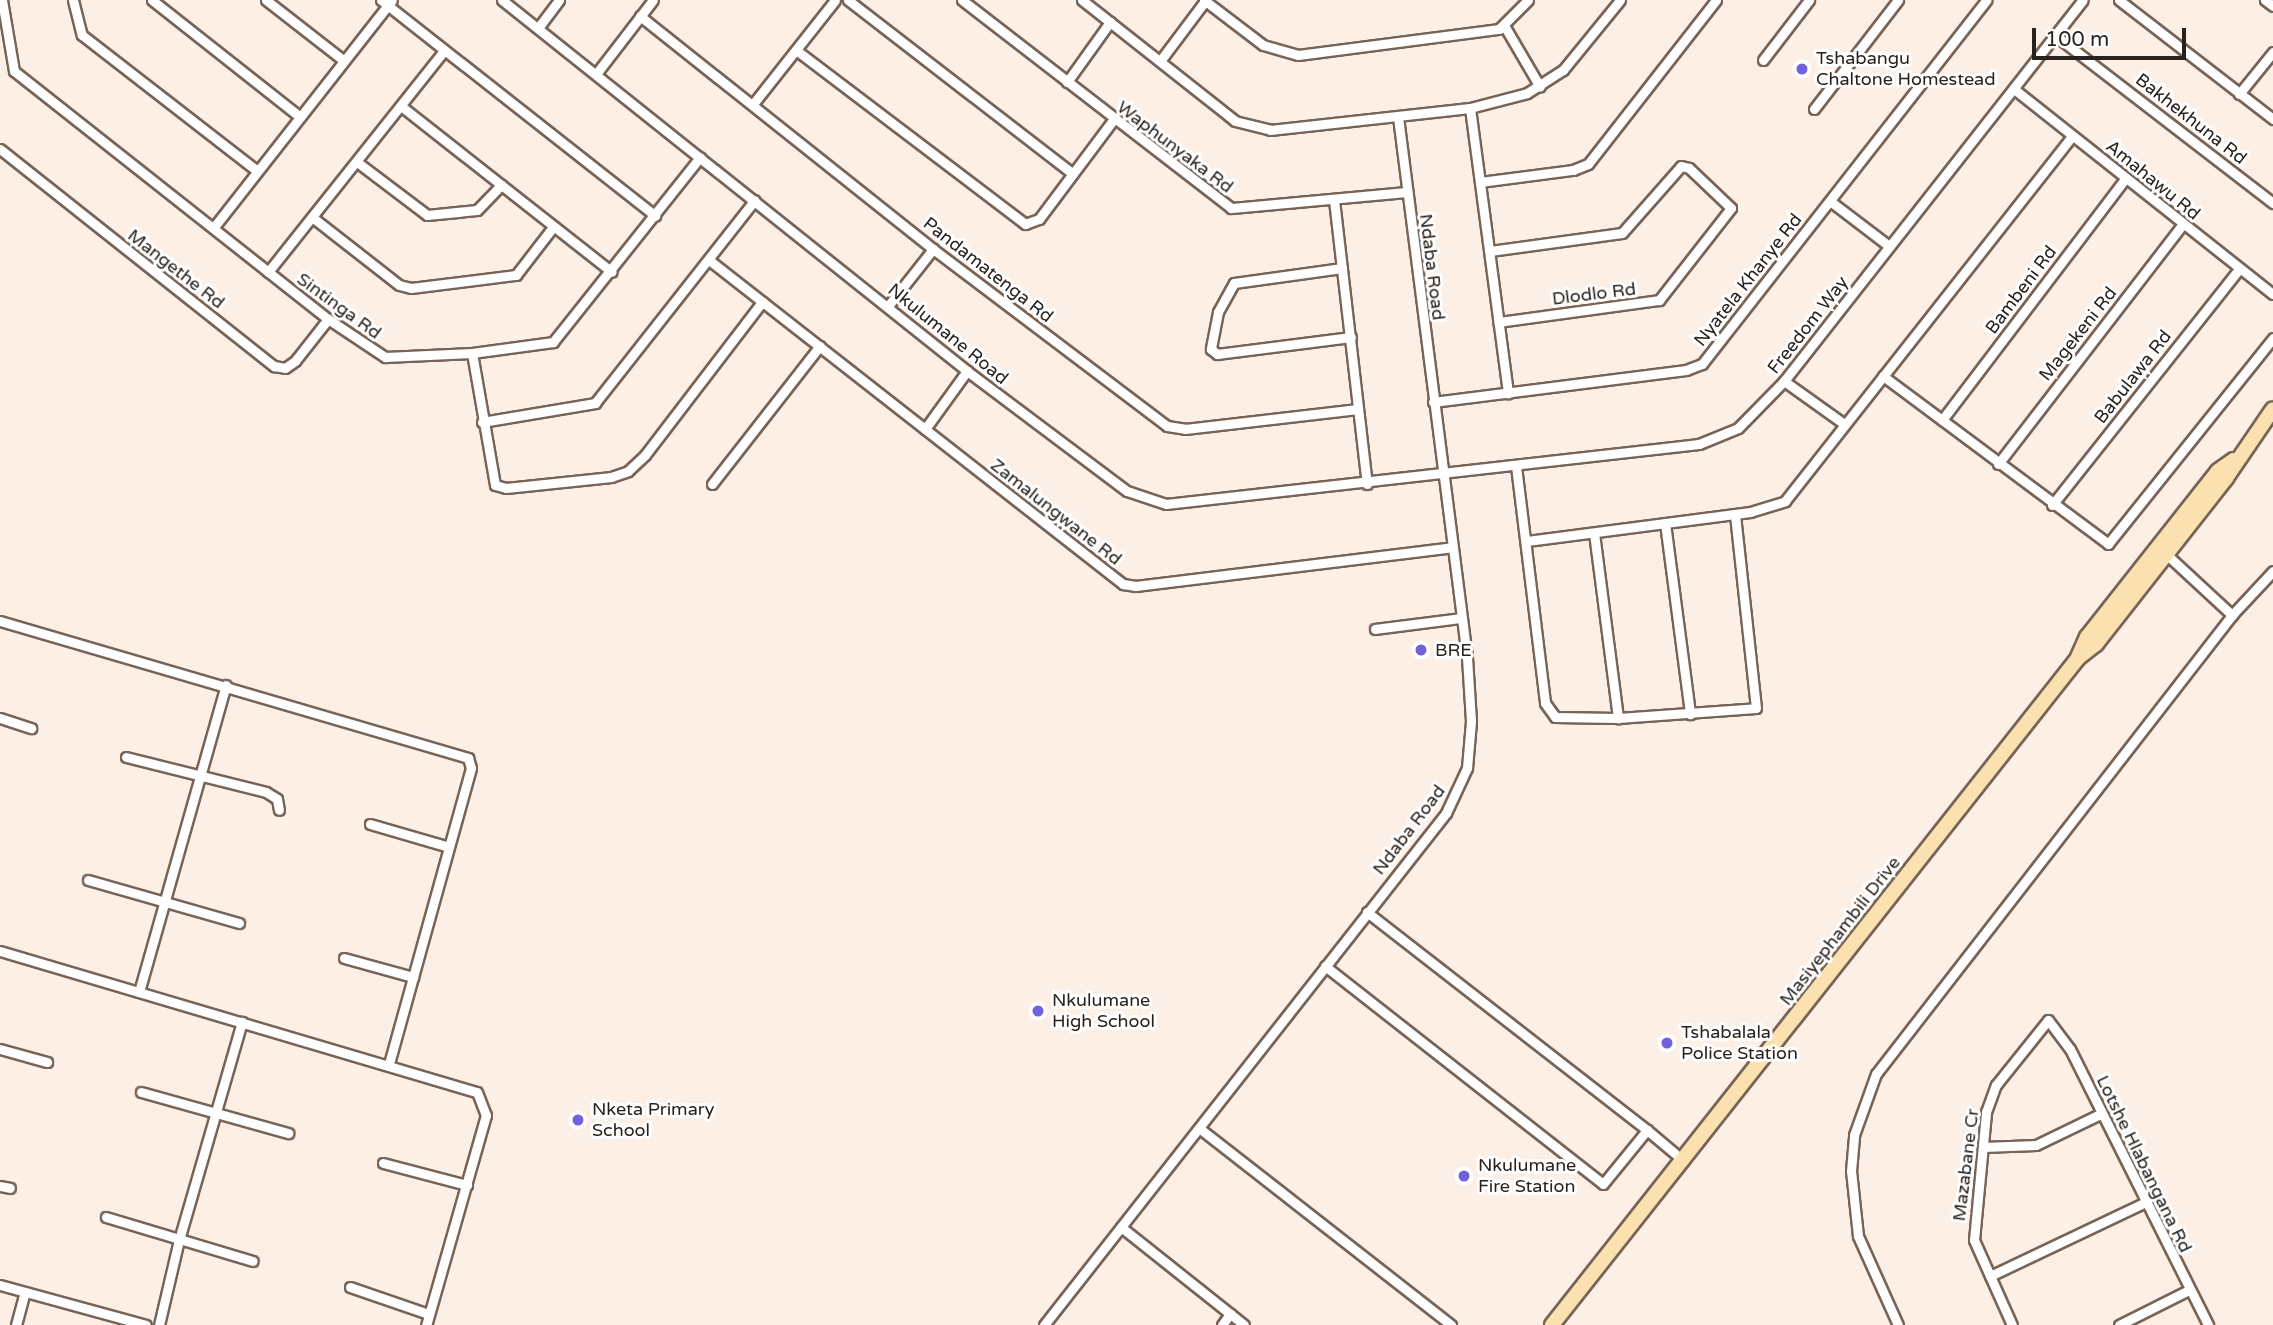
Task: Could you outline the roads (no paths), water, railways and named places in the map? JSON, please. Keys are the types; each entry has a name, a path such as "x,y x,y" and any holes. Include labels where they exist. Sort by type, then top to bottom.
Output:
{"main road":[{"name":"Masiyephambili Drive","path":"1552,1325 2078,658 2087,637 2162,550 2217,471 2235,459 2273,409"}],"street":[{"name":"Sintinga Rd","path":"2,0 14,71 328,319 386,357 472,353 553,342 612,272 700,157"},
{"path":"73,0 82,35 256,170"},
{"path":"152,0 299,116"},
{"path":"265,0 343,60"},
{"name":"Nkulumane Road","path":"502,0 967,371 1127,491 1153,502 1183,503 1443,474"},
{"path":"538,28 559,0"},
{"path":"596,74 653,0"},
{"path":"753,104 835,0"},
{"path":"848,0 1073,174"},
{"name":"Waphunyaka Rd","path":"962,0 1113,120 1231,208 1407,192"},
{"path":"1082,0 1235,121 1251,128 1270,131 1470,108 1540,87 1571,62 1620,0"},
{"path":"1160,61 1205,1 1263,45 1290,55 1505,27 1528,0"},
{"path":"1480,182 1573,170 1588,164 1716,0"},
{"path":"1763,60 1809,0"},
{"path":"1814,109 1898,0"},
{"name":"Nyatela Khanye Rd","path":"1433,402 1686,370 1702,364 1986,0"},
{"name":"Freedom Way","path":"1443,474 1713,440 1749,421 1784,381 2083,0"},
{"path":"2119,0 2273,120"},
{"path":"2265,0 2273,6"},
{"path":"214,227 387,2 444,51 655,216"},
{"name":"Pandamatenga Rd","path":"640,16 933,249 1167,426 1185,429 1358,409"},
{"path":"1067,82 1110,22"},
{"path":"1505,27 1540,87"},
{"name":"Bakhekhuna Rd","path":"2056,36 2273,203"},
{"path":"796,50 1019,222 1031,225 1039,219 1113,120"},
{"path":"268,272 444,51"},
{"path":"2239,94 2273,52"},
{"name":"Amahawu Rd","path":"2014,89 2273,295"},
{"path":"401,106 612,272"},
{"path":"1470,108 1508,393"},
{"name":"Ndaba Road","path":"1044,1325 1446,813 1464,777 1471,721 1461,618 1398,117"},
{"path":"1527,541 1735,514 1785,501 2072,136"},
{"name":"Mangethe Rd","path":"0,149 274,366 285,368 295,361 328,319"},
{"path":"357,162 427,215 477,210 501,185"},
{"name":"Dlodlo Rd","path":"1490,251 1622,233 1681,166 1689,168 1731,208 1659,300 1499,322"},
{"name":"Bambeni Rd","path":"1942,420 2126,178"},
{"path":"482,422 595,403 755,200"},
{"path":"1334,200 1367,484"},
{"path":"1830,201 1889,246"},
{"path":"312,217 399,285 411,288 516,275 553,226"},
{"name":"Magekeni Rd","path":"1998,464 2183,224"},
{"path":"888,306 933,249"},
{"name":"Zamalungwane Rd","path":"709,260 1129,586 1452,547"},
{"path":"1342,268 1234,283 1218,312 1211,349 1217,354 1351,338"},
{"name":"Babulawa Rd","path":"2052,505 2239,269"},
{"path":"472,353 490,474 500,487 622,474 655,443 762,302"},
{"path":"1883,376 2102,543 2110,543 2273,338"},
{"path":"712,484 820,346"},
{"path":"925,429 967,371"},
{"path":"1784,381 1844,425"},
{"path":"1516,466 1547,710 1560,718 1618,718 1752,710 1757,703 1735,514"},
{"path":"1665,523 1690,714"},
{"path":"1594,533 1618,718"},
{"path":"2162,550 2232,615"},
{"path":"1898,1325 1867,1263 1856,1226 1853,1144 1869,1089 1967,954 2232,615 2273,571"},
{"path":"1375,629 1461,618"},
{"path":"0,621 464,754 471,768 390,1065"},
{"path":"139,992 226,685"},
{"path":"0,718 31,728"},
{"path":"126,757 266,792 276,799 279,810"},
{"path":"370,824 449,847"},
{"path":"88,880 239,923"},
{"path":"1367,912 1684,1161"},
{"path":"0,951 470,1088 483,1098 486,1115 426,1325"},
{"path":"344,958 413,977"},
{"path":"1325,966 1603,1184 1647,1130"},
{"name":"Lotshe Hlabangana Rd","path":"2048,1020 2070,1049 2207,1325"},
{"name":"Mazabane Cr","path":"2012,1325 1974,1240 1983,1147 1990,1097 2048,1020"},
{"path":"159,1325 179,1240 242,1022"},
{"path":"0,1049 47,1062"},
{"path":"141,1092 288,1133"},
{"path":"1983,1147 2036,1145 2100,1114"},
{"path":"1199,1128 1451,1325"},
{"path":"383,1163 467,1185"},
{"path":"1990,1276 2147,1202"},
{"path":"106,1217 253,1261"},
{"path":"1121,1227 1244,1325"},
{"path":"0,1285 146,1325"},
{"path":"350,1287 429,1314"},
{"path":"2119,1325 2189,1290"},
{"path":"16,1325 25,1292"},
{"path":"1222,1325 1230,1314"}],"place":[{"name":"Tshabangu Chaltone Homestead","path":"1802,69"},
{"name":"BRE","path":"1421,650"},
{"name":"Nkulumane High School","path":"1038,1011"},
{"name":"Tshabalala Police Station","path":"1667,1043"},
{"name":"Nketa Primary School","path":"578,1120"},
{"name":"Nkulumane Fire Station","path":"1464,1176"}]}
